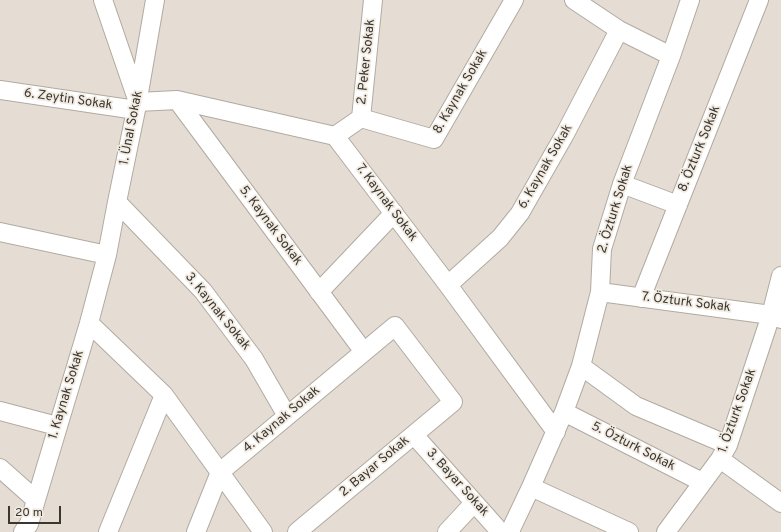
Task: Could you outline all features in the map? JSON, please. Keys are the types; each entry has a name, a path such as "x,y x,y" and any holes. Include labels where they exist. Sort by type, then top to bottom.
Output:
{"street":[{"path":"103,0 137,106 177,100 335,136"},
{"name":"1. Ünal Sokak","path":"107,255 137,106 155,0"},
{"name":"2. Peker Sokak","path":"335,136 361,118 373,0"},
{"name":"8. Kaynak Sokak","path":"361,118 434,139 514,0"},
{"path":"574,0 619,30 671,56"},
{"name":"2. Özturk Sokak","path":"511,532 556,432 581,366 600,292 602,249 622,184 671,56 690,0"},
{"name":"8. Özturk Sokak","path":"641,298 759,0"},
{"name":"6. Kaynak Sokak","path":"448,285 500,238 520,213 565,134 619,30"},
{"name":"6. Zeytin Sokak","path":"0,90 137,106"},
{"name":"5. Kaynak Sokak","path":"177,100 364,352"},
{"name":"7. Kaynak Sokak","path":"335,136 448,285 556,432"},
{"path":"622,184 678,205"},
{"name":"3. Kaynak Sokak","path":"117,202 203,291 254,359 287,416"},
{"path":"319,292 394,214"},
{"path":"0,232 107,255"},
{"name":"1. Kaynak Sokak","path":"23,532 29,524 107,255"},
{"name":"1. Özturk Sokak","path":"666,532 724,452 776,317 781,276"},
{"name":"7. Özturk Sokak","path":"600,292 776,317"},
{"path":"88,323 164,395 263,532"},
{"name":"4. Kaynak Sokak","path":"196,532 220,472 395,326 453,402"},
{"path":"581,366 636,406 724,452 779,497"},
{"path":"108,532 164,395"},
{"name":"2. Bayar Sokak","path":"297,532 453,402"},
{"path":"0,411 57,426"},
{"name":"5. Özturk Sokak","path":"564,412 702,482"},
{"name":"3. Bayar Sokak","path":"414,435 496,527 498,532"},
{"path":"0,468 36,500"},
{"path":"531,487 628,532"},
{"path":"447,532 474,503"}]}
